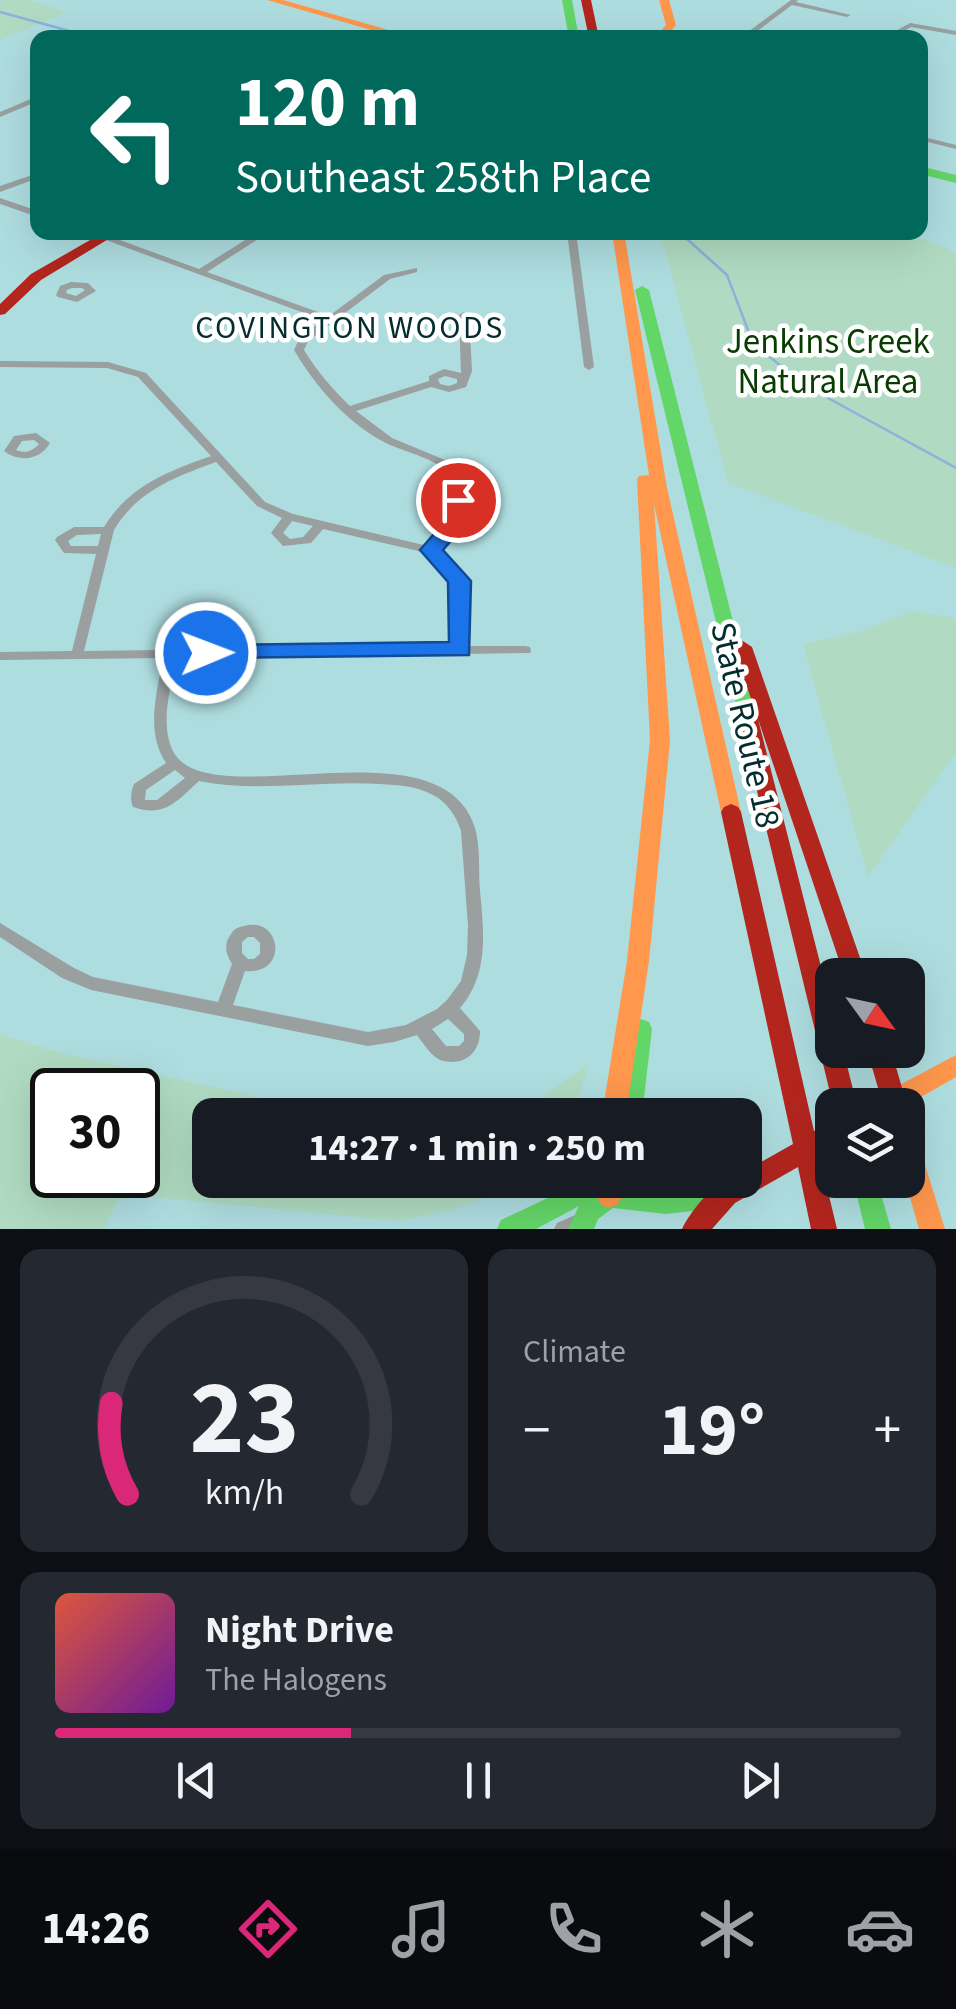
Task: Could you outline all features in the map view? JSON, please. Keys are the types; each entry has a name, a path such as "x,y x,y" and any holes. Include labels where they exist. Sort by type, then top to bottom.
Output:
{"main road":[{"path":"272,0 383,30"},
{"path":"567,0 573,30"},
{"path":"586,0 592,30"},
{"path":"664,0 670,24 666,30"},
{"path":"928,172 956,179"},
{"path":"2,304 93,240"},
{"name":"State Route 18","path":"625,240 659,488 824,1229"},
{"name":"State Route 18","path":"626,240 842,1088"},
{"path":"617,1098 638,960 660,740 657,629 636,340"},
{"path":"690,490 849,958"},
{"path":"632,1098 640,1045 638,960"},
{"path":"915,1088 953,1067"},
{"path":"762,1174 815,1144"},
{"path":"510,1229 569,1198"},
{"path":"582,1225 607,1198"},
{"path":"628,1198 666,1202 689,1198"},
{"path":"695,1229 726,1198"},
{"path":"870,1198 878,1229"},
{"path":"923,1198 932,1229"}],"street":[{"path":"753,30 792,2 847,15"},
{"path":"901,30 910,25 956,33"},
{"path":"1,114 30,101"},
{"path":"928,140 956,147"},
{"path":"0,188 30,178"},
{"path":"0,201 30,211"},
{"path":"117,240 329,319"},
{"path":"199,272 252,240"},
{"path":"571,240 589,367"},
{"path":"414,270 387,278 304,339 299,350 310,372 378,434 435,457 455,474 458,520 431,550"},
{"path":"36,277 63,288"},
{"path":"352,409 433,383 433,378 444,372 463,379 467,370 464,315"},
{"path":"0,364 108,365 142,375 261,504 289,517 431,550 460,581 461,649"},
{"path":"77,655 102,550 116,513 144,489 216,458"},
{"path":"289,517 277,534 287,543 307,540 322,524"},
{"path":"102,550 68,550 61,540 74,530 108,530"},
{"path":"0,656 524,650"},
{"path":"0,929 68,973 91,983 224,1006 368,1038 400,1035 427,1023 462,994 476,956 470,858 462,814 434,788 392,779 195,777 176,767 160,730 170,653"},
{"path":"176,767 139,788 136,798 143,806 163,804 195,777"},
{"path":"224,1006 241,962"},
{"path":"427,1023 442,1053 463,1053 472,1043 472,1031 448,1007"},
{"path":"563,1229 582,1225"}],"green space":[{"path":"0,0 29,0 67,12 0,40"},
{"name":"Jenkins Creek Natural Area","path":"662,240 925,240 956,252 956,568 728,483"},
{"path":"912,611 956,618 956,752 868,877 803,644 862,631"},
{"path":"0,1034 128,1068 30,1068 30,1198 118,1198 104,1229 0,1229"},
{"path":"589,1063 579,1098 541,1098"},
{"path":"160,1075 264,1098 192,1098 192,1198 487,1198 399,1221 160,1198"}],"waterway":[{"path":"0,12 66,30"},
{"path":"688,240 727,275 753,343 804,385 956,468"}],"traffic: fast":[{"path":"567,0 573,30"},
{"path":"928,172 956,179"},
{"path":"642,290 746,708"},
{"path":"632,1098 641,1029"},
{"path":"510,1229 569,1198"},
{"path":"581,1229 589,1211 606,1198"},
{"path":"628,1198 666,1202 700,1198"},
{"path":"870,1198 878,1229"}],"traffic: slow":[{"path":"272,0 383,30"},
{"path":"664,0 671,25 666,30"},
{"path":"619,240 659,488 731,812"},
{"path":"617,1098 638,961 660,740 645,479"},
{"path":"915,1088 956,1065"},
{"path":"923,1198 932,1229"}],"traffic: jam":[{"path":"586,0 592,30"},
{"path":"0,311 36,277 100,240"},
{"path":"743,647 849,958"},
{"path":"746,708 841,1088"},
{"path":"731,812 824,1229"},
{"path":"884,1068 890,1088"},
{"path":"695,1229 726,1195 815,1144"}],"district":[{"name":"COVINGTON WOODS","path":"350,328"}],"route":[{"path":"206,653 461,649 460,581 446,560 431,550 458,520 458,500"}]}
